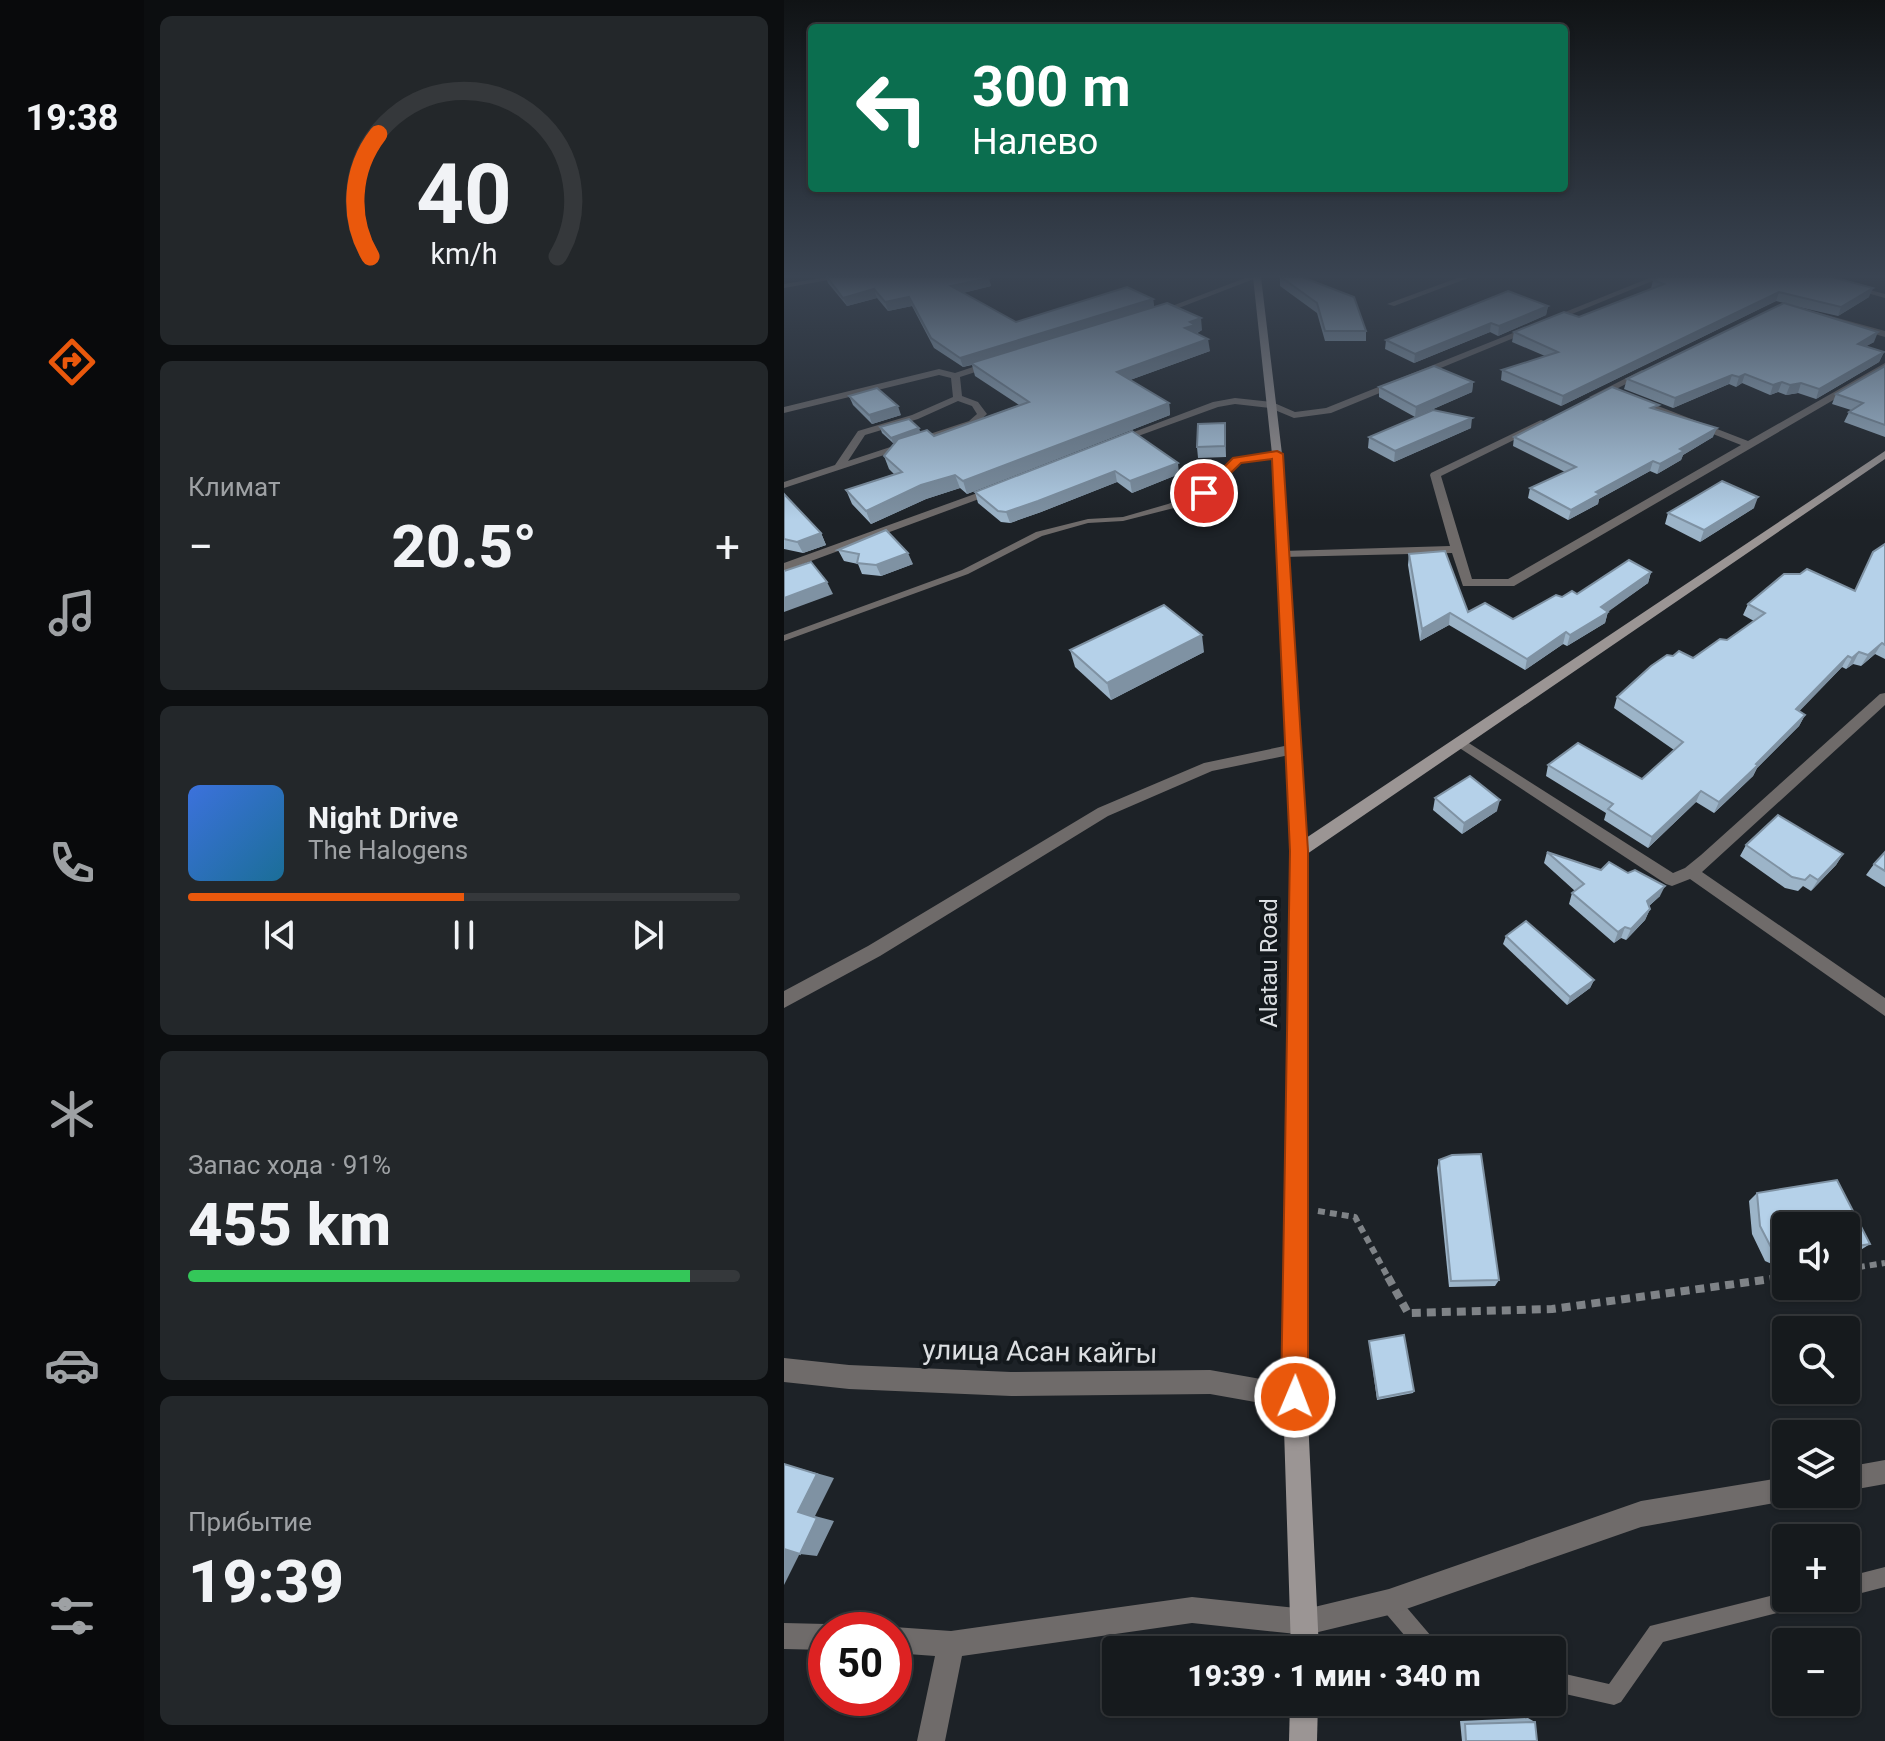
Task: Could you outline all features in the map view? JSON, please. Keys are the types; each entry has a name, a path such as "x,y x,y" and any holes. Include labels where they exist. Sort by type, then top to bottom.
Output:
{"main road":[{"name":"Alatau Road","path":"1266,358 1277,454 1299,851 1295,1397 1306,1636"},
{"path":"1299,851 1885,454"},
{"path":"1303,1741 1304,1716"}],"street":[{"path":"1097,448 1216,404 1235,401 1272,405 1294,415 1328,411 1458,358"},
{"path":"784,410 939,372 955,376 1005,359"},
{"path":"1556,416 1435,475 1467,583 1510,583 1885,366"},
{"path":"1583,403 1652,369"},
{"path":"955,376 958,398"},
{"path":"1610,390 1750,445"},
{"path":"784,485 972,423 982,414 975,404 958,398 915,417 861,433 839,466"},
{"path":"784,567 1004,486"},
{"path":"1283,554 1455,549"},
{"path":"1459,743 1672,880 1691,872 1885,697"},
{"path":"784,1000 888,943 1103,812 1209,767 1294,749"},
{"path":"1691,872 1885,1008"},
{"name":"улица Асан кайгы","path":"784,1370 849,1377 1011,1384 1210,1382 1295,1397"},
{"path":"1860,1476 1885,1472"},
{"path":"912,1641 951,1644 1192,1610 1306,1622 1389,1602 1641,1514 1772,1491"},
{"path":"784,1636 808,1637"},
{"path":"931,1741 951,1644"}],"lane":[{"path":"784,638 965,572 1039,534 1088,521 1123,519 1171,506 1204,493 1237,461 1277,454"},
{"path":"1860,1583 1885,1577"},
{"path":"1389,1602 1418,1636"},
{"path":"1566,1684 1614,1695 1657,1633 1772,1605"}],"path":[{"path":"1298,1208 1355,1217 1408,1313 1552,1309 1772,1279"},
{"path":"1860,1267 1885,1263"}],"building":[{"path":"987,358 1155,358 1117,372 1169,403 963,481 955,475 921,485 866,511 846,490 902,472 884,456 898,439 927,430 934,436 1029,402 971,363"},
{"path":"1539,358 1641,358 1563,396 1502,370"},
{"path":"1670,358 1873,358 1819,389 1801,383 1773,385 1745,374 1739,377 1732,375 1675,398 1627,379"},
{"path":"1434,366 1473,382 1416,407 1379,387"},
{"path":"1885,366 1885,425 1849,412 1863,403 1836,394"},
{"path":"1612,387 1659,405 1651,408 1717,428 1680,449 1684,451 1660,464 1653,461 1596,492 1600,494 1571,510 1530,488 1576,467 1514,437"},
{"path":"877,388 898,406 869,415 849,396"},
{"path":"1433,410 1472,418 1395,451 1369,437"},
{"path":"909,419 919,428 891,438 880,427"},
{"path":"1225,423 1225,446 1197,447 1198,424"},
{"path":"1132,431 1178,463 1130,481 1115,471 1006,512 998,511 975,492"},
{"path":"1722,481 1758,497 1704,530 1668,513"},
{"path":"784,494 821,533 797,542 784,539"},
{"path":"886,530 908,553 876,565 857,563 859,554 838,550"},
{"path":"1885,544 1885,645 1882,643 1868,655 1859,652 1852,658 1848,656 1796,709 1805,715 1719,802 1701,791 1652,837 1608,809 1613,804 1548,765 1578,743 1642,779 1683,742 1617,697 1667,655 1673,656 1679,651 1693,658 1720,639 1727,640 1765,613 1748,604 1784,574 1800,574 1807,569 1855,591 1873,552"},
{"path":"1445,551 1468,612 1485,603 1513,619 1556,595 1562,597 1572,591 1577,594 1629,560 1651,572 1601,607 1608,612 1570,635 1566,632 1527,659 1450,613 1422,629 1409,554"},
{"path":"811,562 827,582 784,598 784,571"},
{"path":"1164,605 1202,635 1107,683 1070,650"},
{"path":"1470,776 1500,800 1464,823 1435,798"},
{"path":"1778,815 1843,854 1818,880 1810,875 1805,880 1792,877 1746,845"},
{"path":"1547,852 1601,870 1609,862 1628,873 1635,870 1665,886 1647,901 1650,909 1631,929 1625,927 1618,932 1572,893 1584,884"},
{"path":"1885,852 1885,871 1874,864"},
{"path":"1526,921 1594,980 1570,997 1506,936"},
{"path":"1481,1154 1499,1280 1451,1281 1439,1160 1452,1155"},
{"path":"1837,1180 1854,1212 1772,1212 1772,1249 1760,1226 1757,1193"},
{"path":"1860,1225 1870,1244 1860,1246"},
{"path":"1404,1335 1414,1391 1378,1398 1369,1341"},
{"path":"784,1464 817,1474 798,1512 817,1518 800,1554 784,1549"},
{"path":"1535,1722 1537,1741 1466,1741 1465,1724"}],"route":[{"path":"1204,493 1237,461 1277,454 1299,851 1295,1397"}]}
